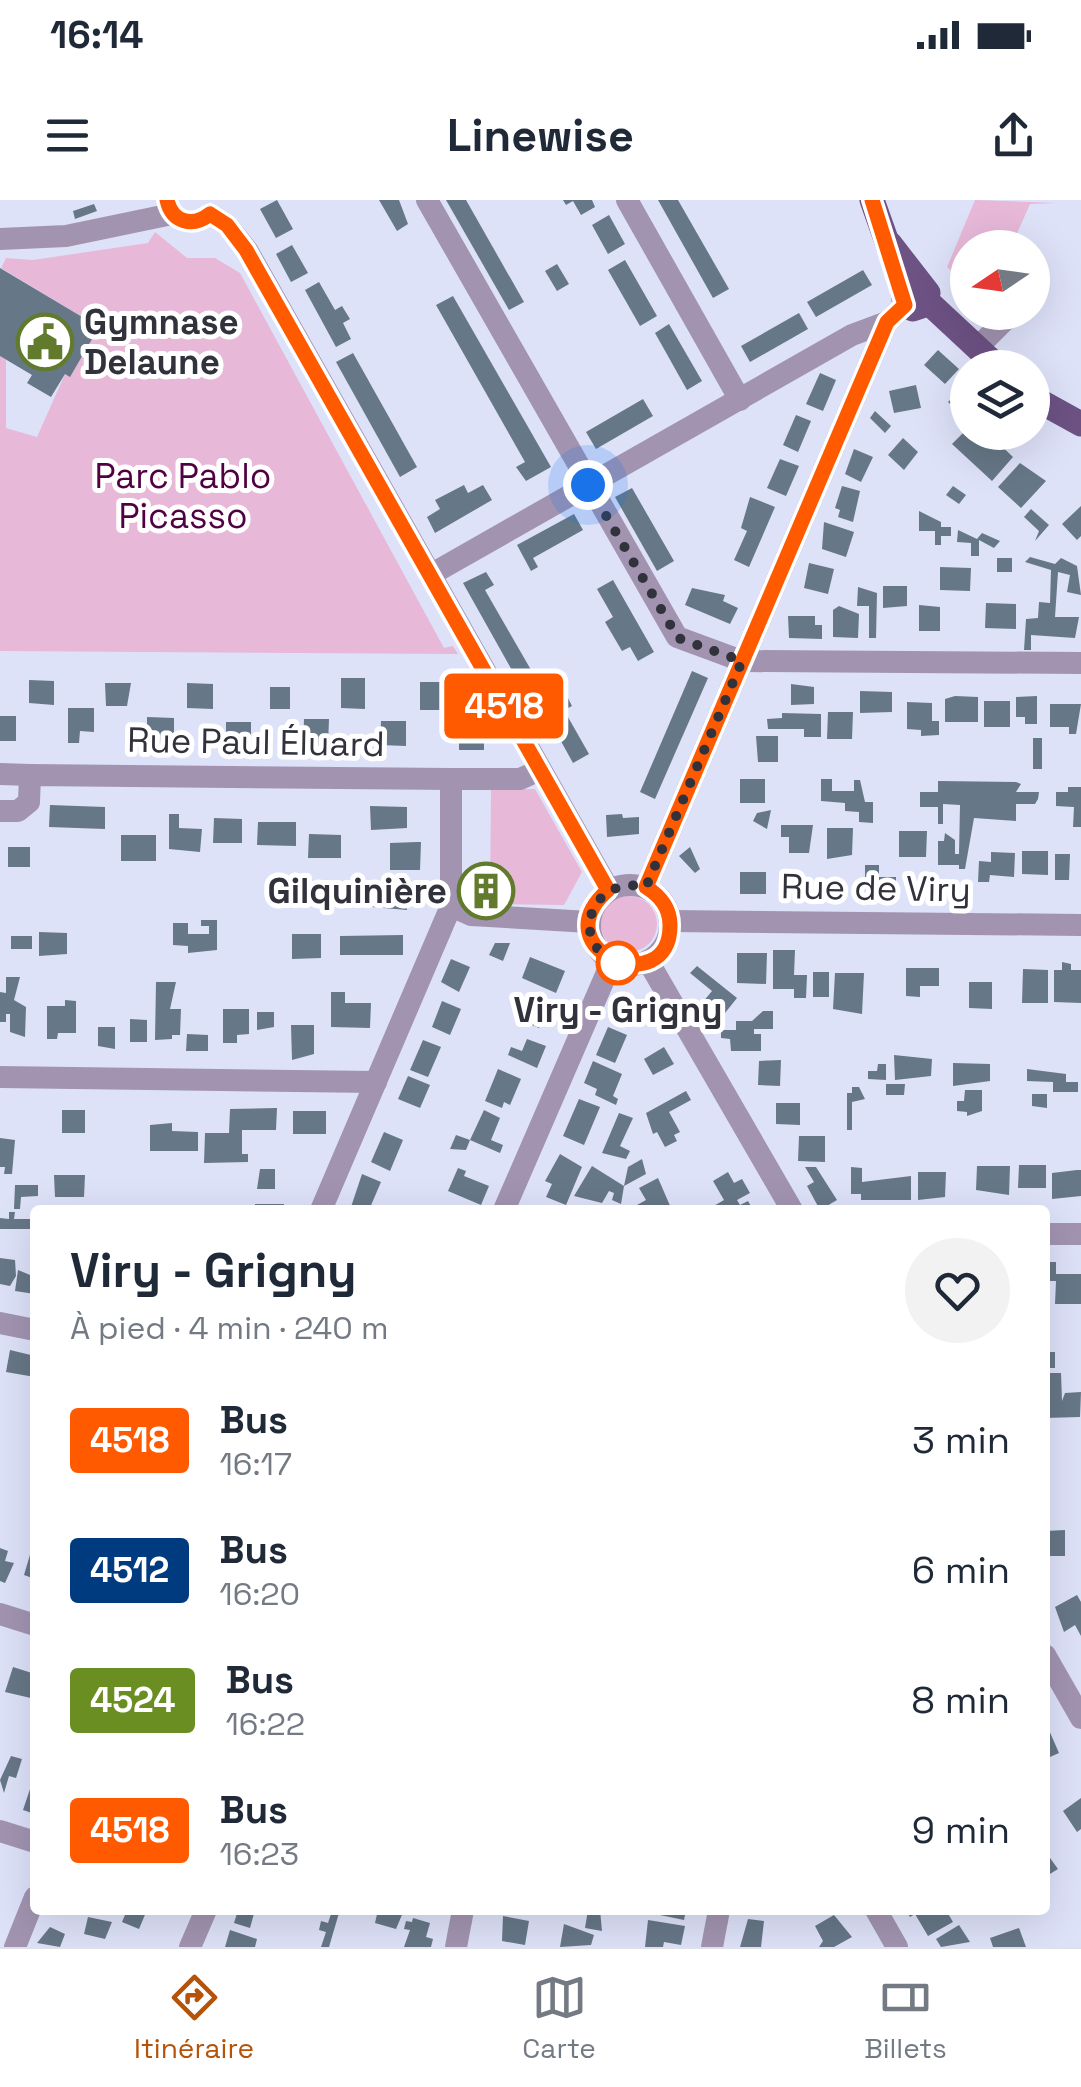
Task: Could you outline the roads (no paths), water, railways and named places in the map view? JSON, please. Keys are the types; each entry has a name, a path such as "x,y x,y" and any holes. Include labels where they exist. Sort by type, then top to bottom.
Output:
{"main road":[{"path":"872,200 908,301 978,348"},
{"path":"1050,405 1075,417"}],"street":[{"path":"426,200 678,638 742,661 1081,663"},
{"path":"627,200 740,400"},
{"path":"0,239 66,236 169,207 191,222 212,207 246,250 608,890"},
{"path":"430,575 908,301"},
{"path":"646,887 742,661 908,301"},
{"path":"978,348 995,330"},
{"name":"Rue Paul Éluard","path":"0,774 450,779 520,778 540,770"},
{"path":"0,812 18,811 29,802 30,775"},
{"path":"324,1205 452,906 450,779"},
{"path":"620,885 646,887 663,901 670,921 665,945 648,961 624,965 612,962 595,945 590,922 592,910 608,890 620,885"},
{"path":"452,906 471,916 590,922"},
{"name":"Rue de Viry","path":"670,921 1081,925"},
{"path":"648,961 789,1205"},
{"path":"506,1205 612,962"},
{"path":"0,1077 376,1082"},
{"path":"1050,1234 1081,1234"},
{"path":"0,1324 30,1329"},
{"path":"0,1614 30,1623"},
{"path":"1050,1666 1081,1718"},
{"path":"0,1831 30,1840"},
{"path":"16,1947 30,1910"},
{"path":"190,1947 204,1915"},
{"path":"456,1947 462,1915"},
{"path":"712,1947 719,1915"},
{"path":"879,1915 897,1947"}],"place":[{"name":"Gymnase Delaune","path":"45,342"},
{"name":"Gilquinière","path":"486,891"},
{"name":"Viry - Grigny","path":"618,963"}],"park label":[{"name":"Parc Pablo Picasso","path":"183,496"}]}
